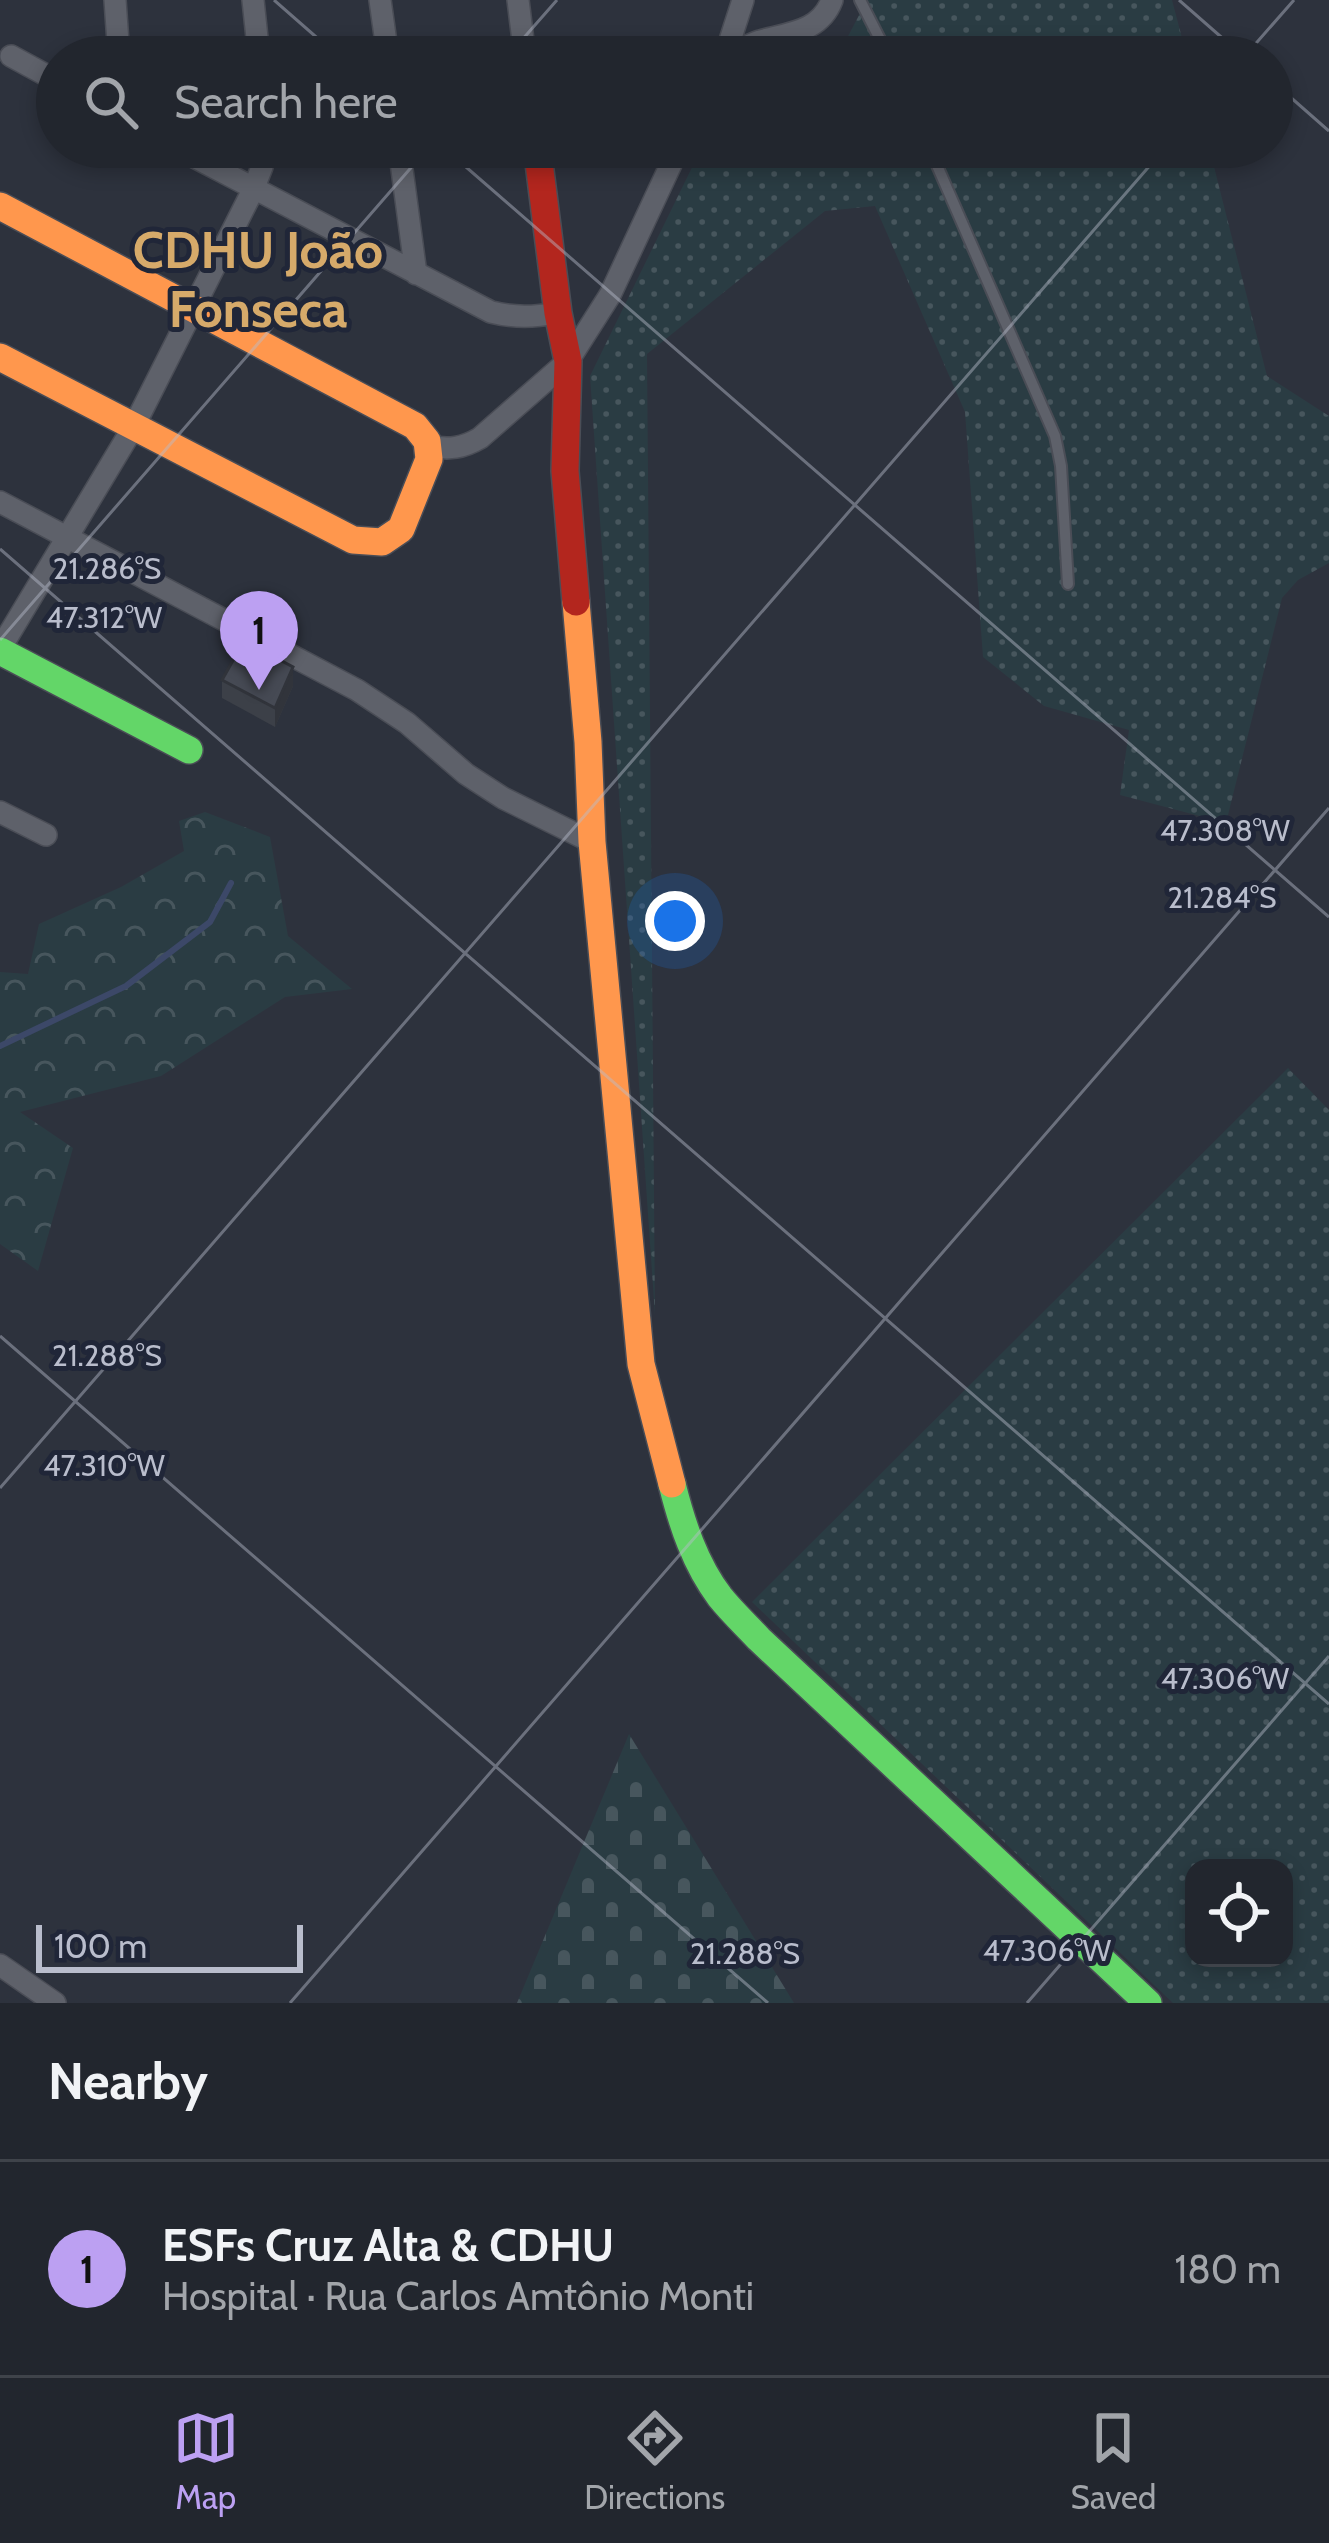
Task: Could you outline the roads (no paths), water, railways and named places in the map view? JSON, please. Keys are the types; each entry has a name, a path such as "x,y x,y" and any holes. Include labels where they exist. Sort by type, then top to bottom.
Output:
{"street":[{"path":"115,0 118,36"},
{"path":"253,0 257,36"},
{"path":"380,0 385,36"},
{"path":"518,0 522,36"},
{"path":"732,36 743,0"},
{"path":"788,36 813,26 832,0"},
{"path":"11,56 36,70"},
{"path":"213,168 491,312 532,317 558,313"},
{"path":"189,750 0,650 134,426 262,168"},
{"path":"402,168 416,274"},
{"path":"540,168 568,361 566,471 592,842 641,1364 681,1520 699,1564 720,1597 759,1640 1148,2003"},
{"path":"0,206 416,426 427,441 445,449 465,447 481,438 568,361 610,295 670,168"},
{"path":"0,357 353,540 370,543 400,529 429,459 427,441"},
{"path":"0,502 357,690 503,798 592,842"},
{"path":"0,812 46,835"},
{"path":"0,1965 55,2003"}],"lane":[{"path":"860,0 878,36"},
{"path":"938,168 1055,436 1068,584"}],"waterway":[{"path":"0,1046 126,986 210,922 231,883"}],"place":[{"name":"ESFs Cruz Alta & CDHU","path":"259,690"}],"district":[{"name":"CDHU João Fonseca","path":"258,279"}]}
